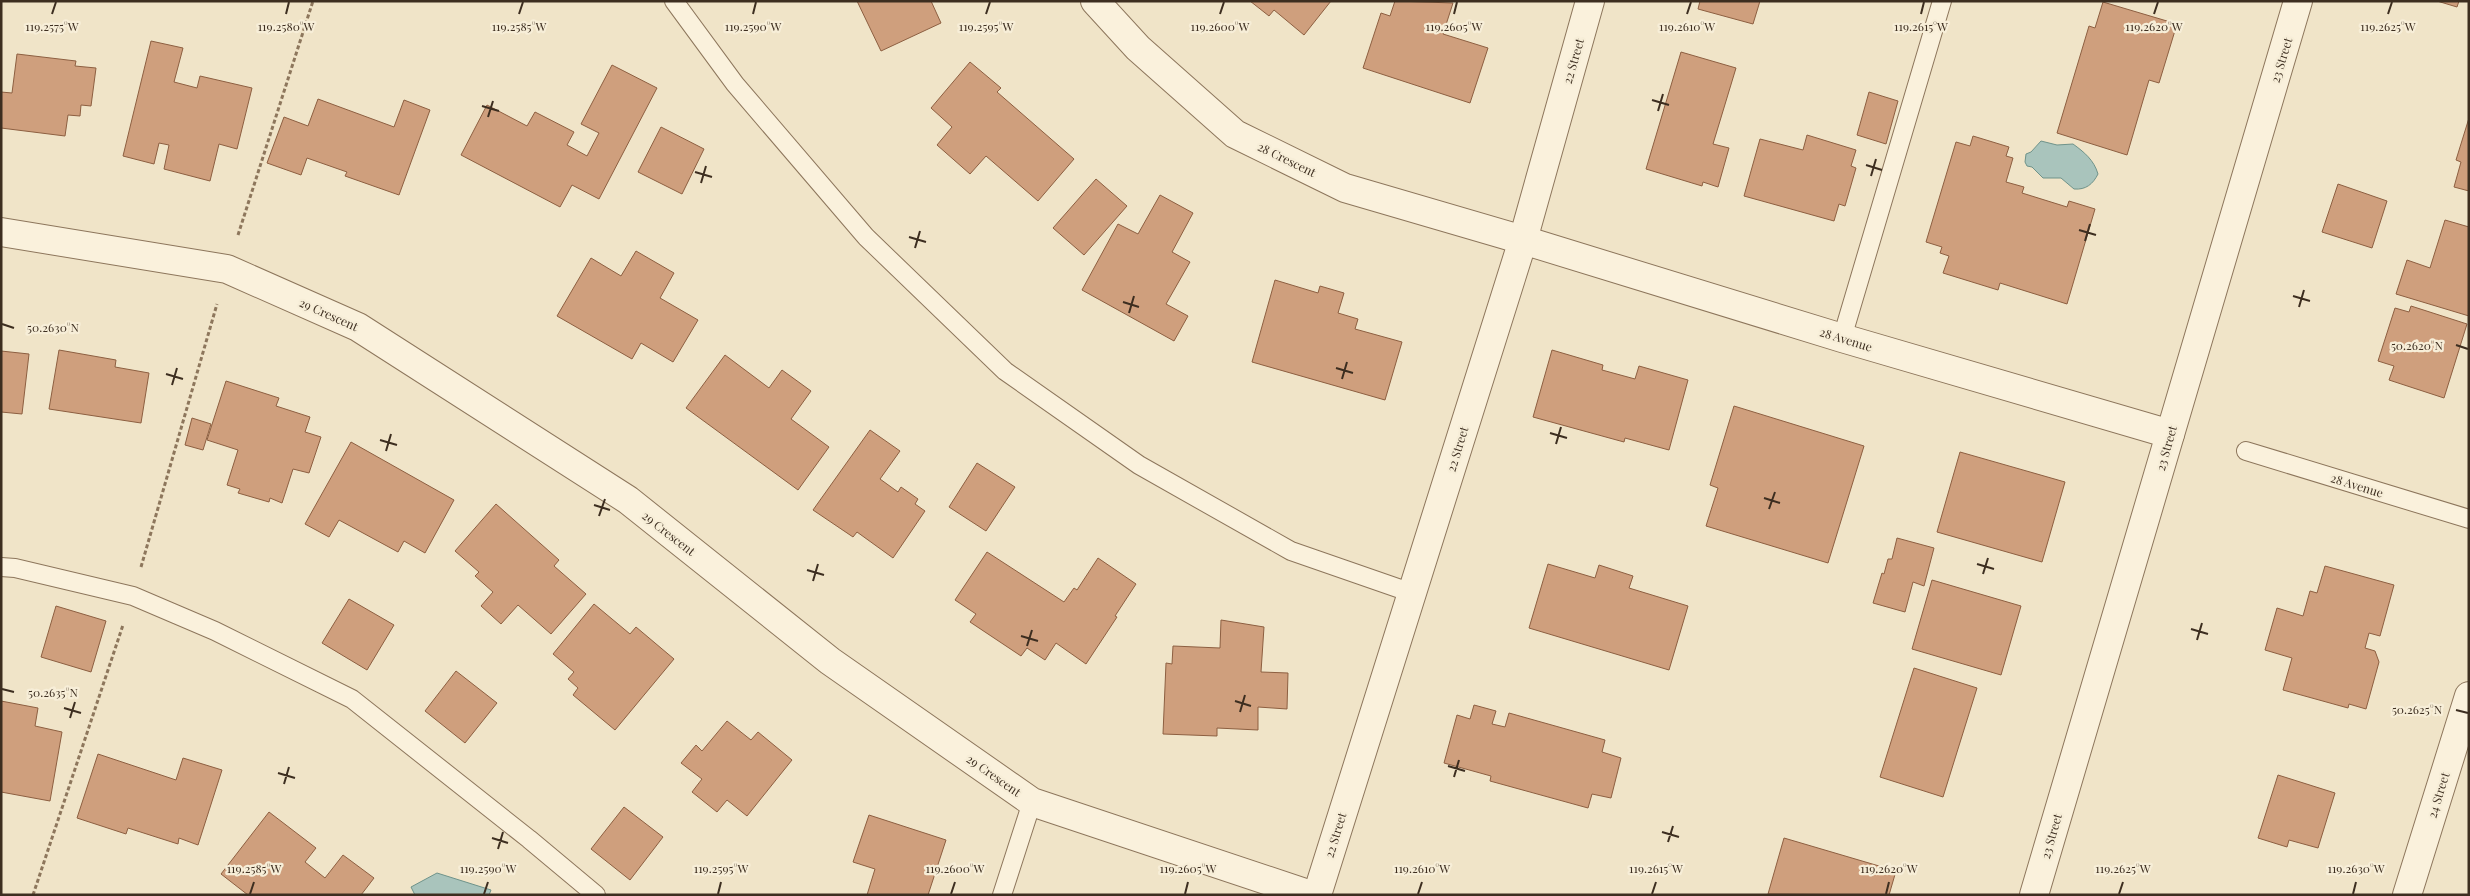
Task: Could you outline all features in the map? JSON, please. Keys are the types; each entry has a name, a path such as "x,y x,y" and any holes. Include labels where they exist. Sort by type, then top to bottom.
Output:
{"street":[{"name":"28 Crescent","path":"1095,1 1138,48 1235,134 1345,188 1523,240"},
{"name":"22 Street","path":"1317,895 1523,240 1590,1"},
{"name":"23 Street","path":"2034,895 2298,1"},
{"name":"29 Crescent","path":"1,232 227,269 358,327 628,500 830,661 1032,802 1311,895"},
{"name":"28 Avenue","path":"1523,240 1842,338 2170,434"},
{"name":"24 Street","path":"2407,895 2469,696"}],"lane":[{"path":"674,1 735,84 866,237 1005,371 1139,465 1292,551 1412,593"},
{"path":"1842,338 1942,1"},
{"name":"28 Avenue","path":"2246,451 2469,519"},
{"path":"1,567 15,568 133,596 215,630 352,699 529,839 596,895"},
{"path":"1002,895 1032,802"}],"path":[{"path":"227,269 313,1"}],"water":[{"path":"2041,141 2057,145 2073,144 2077,147 2088,157 2096,169 2098,174 2094,181 2089,186 2074,189 2061,178 2043,178 2032,167 2027,166 2025,162 2026,154 2031,152"},
{"path":"437,873 491,890 489,895 415,895 411,887"}],"building":[{"path":"857,1 931,1 941,23 881,51"},
{"path":"1250,1 1331,1 1304,35 1274,10 1269,16"},
{"path":"1395,1 1453,3 1443,34 1488,48 1470,103 1363,68 1381,13 1390,16"},
{"path":"1700,1 1760,1 1753,24 1698,9"},
{"path":"2437,1 2459,1 2457,7"},
{"path":"2103,2 2177,24 2159,83 2149,80 2127,155 2057,133 2089,26 2095,28"},
{"path":"151,41 183,48 174,82 197,88 200,76 252,88 237,149 219,144 210,181 164,169 169,145 159,143 154,164 123,156"},
{"path":"1681,52 1736,68 1713,144 1729,148 1718,187 1703,182 1702,186 1646,169"},
{"path":"17,54 76,61 75,66 96,68 91,106 81,105 80,116 68,115 65,136 1,128 1,92 12,93"},
{"path":"970,62 1001,88 997,92 1074,159 1038,201 986,156 970,174 937,145 952,127 931,108"},
{"path":"612,65 657,88 599,199 572,185 560,207 461,155 487,105 527,126 535,112 574,132 567,145 587,156 599,133 581,124"},
{"path":"1869,92 1898,101 1886,144 1857,135"},
{"path":"318,99 394,127 404,100 430,110 399,195 345,176 347,172 307,158 301,175 267,163 284,117 308,126"},
{"path":"2469,118 2469,191 2454,187 2461,162 2456,160"},
{"path":"661,127 704,149 682,194 638,172"},
{"path":"1807,135 1856,150 1851,166 1856,168 1845,206 1839,204 1834,221 1744,196 1760,139 1803,150"},
{"path":"1973,136 2009,147 2006,156 2013,158 2006,182 2024,187 2022,193 2067,207 2069,201 2095,209 2067,304 2000,283 1998,290 1943,273 1949,256 1940,253 1942,247 1926,242 1956,142 1970,146"},
{"path":"1096,179 1127,206 1084,255 1053,228"},
{"path":"2338,184 2387,201 2372,248 2322,232"},
{"path":"1160,195 1193,213 1172,252 1190,262 1166,304 1188,316 1174,341 1082,290 1118,224 1138,234"},
{"path":"2445,220 2469,227 2469,316 2396,294 2407,260 2430,268"},
{"path":"636,251 674,273 660,298 698,320 673,362 641,343 632,359 557,316 591,258 621,276"},
{"path":"1275,280 1318,293 1320,286 1344,293 1338,313 1358,319 1355,329 1402,342 1385,400 1252,362"},
{"path":"2411,306 2467,324 2444,398 2389,380 2394,366 2378,361 2395,308 2409,312"},
{"path":"59,350 116,360 115,367 149,373 141,423 49,409"},
{"path":"1552,350 1603,365 1602,370 1635,379 1639,366 1688,380 1669,450 1625,438 1624,442 1533,417"},
{"path":"1,351 29,354 22,414 1,412"},
{"path":"725,355 769,388 782,370 811,391 791,419 829,447 798,490 686,408"},
{"path":"226,381 279,398 276,406 310,417 305,432 321,437 309,473 293,469 282,503 270,498 269,502 238,493 240,489 227,485 238,450 207,440"},
{"path":"1734,406 1864,446 1828,563 1706,526 1718,488 1710,485"},
{"path":"192,418 211,424 203,450 185,445"},
{"path":"870,430 900,451 880,479 898,492 901,487 918,499 915,504 925,511 893,558 857,532 853,537 813,510"},
{"path":"351,442 454,500 425,553 404,541 398,552 339,520 329,537 305,524"},
{"path":"1960,452 2065,482 2042,562 1937,532"},
{"path":"977,463 1015,487 986,531 949,507"},
{"path":"496,504 559,560 554,566 586,594 551,634 518,605 501,624 481,606 493,592 475,576 479,572 455,551"},
{"path":"1897,538 1934,548 1924,586 1913,582 1905,612 1873,603 1888,559 1892,559"},
{"path":"987,552 1064,602 1074,588 1077,590 1098,558 1136,584 1086,664 1056,643 1045,660 1027,648 1021,656 970,622 976,614 955,600"},
{"path":"1548,564 1595,578 1599,565 1633,576 1629,588 1688,606 1669,670 1529,628"},
{"path":"2325,566 2394,585 2380,636 2369,633 2365,648 2375,651 2379,662 2366,709 2349,704 2348,708 2283,690 2292,658 2265,650 2277,608 2303,616 2310,591 2317,593"},
{"path":"1932,580 2021,606 2001,675 1912,649"},
{"path":"349,599 394,625 367,670 322,643"},
{"path":"594,604 630,634 636,627 674,659 615,730 573,695 578,688 568,679 574,672 553,654"},
{"path":"56,606 106,621 91,672 41,657"},
{"path":"1221,620 1264,627 1261,672 1288,673 1287,709 1258,707 1258,730 1217,728 1217,736 1163,734 1166,663 1172,664 1173,646 1220,648"},
{"path":"1914,668 1977,688 1943,797 1880,777"},
{"path":"456,671 497,703 465,743 425,711"},
{"path":"1,701 38,708 35,726 62,732 50,801 1,792"},
{"path":"1474,705 1496,711 1492,724 1505,727 1509,713 1605,740 1602,752 1621,758 1611,798 1592,794 1588,808 1490,781 1491,776 1444,763 1457,715 1470,719"},
{"path":"727,721 751,740 758,732 792,760 747,816 727,800 717,812 692,792 702,779 681,763 696,745 702,751"},
{"path":"98,754 176,780 183,758 222,770 198,845 179,838 178,844 128,828 126,834 77,818"},
{"path":"2278,775 2335,793 2318,848 2289,840 2287,847 2258,838"},
{"path":"624,807 663,837 630,880 591,849"},
{"path":"269,812 316,848 305,862 325,878 343,855 374,878 361,895 248,895 221,874"},
{"path":"869,815 946,840 928,895 867,895 875,869 853,862"},
{"path":"1784,838 1896,871 1889,895 1768,894"}]}
